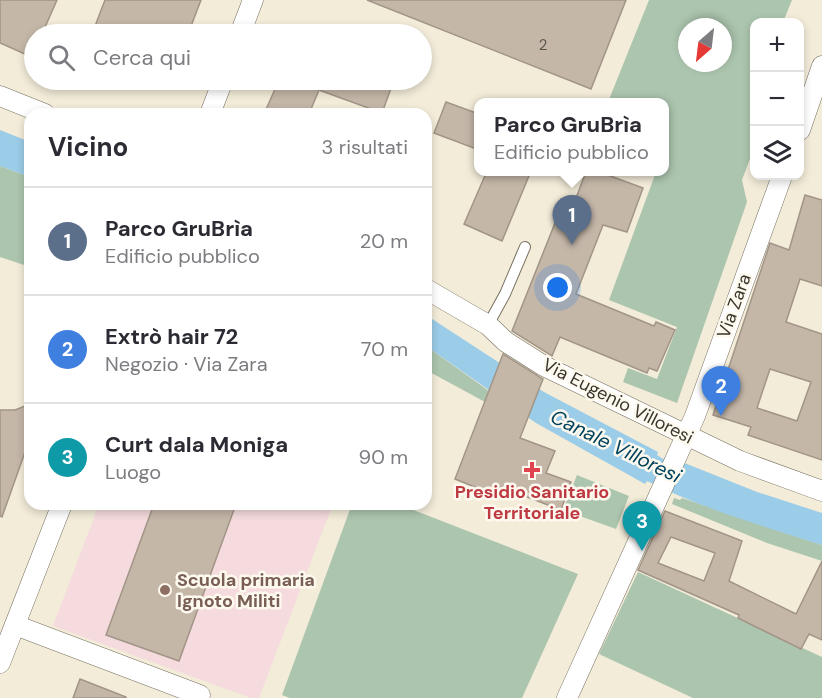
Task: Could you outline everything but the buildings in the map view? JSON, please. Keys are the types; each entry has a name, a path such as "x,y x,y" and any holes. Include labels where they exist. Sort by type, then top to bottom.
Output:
{"street":[{"path":"244,24 253,0"},
{"path":"802,126 821,74"},
{"path":"212,108 219,90"},
{"path":"0,96 30,108"},
{"name":"Via Zara","path":"567,698 687,436 781,180"},
{"name":"Via Eugenio Villoresi","path":"432,292 488,325 506,342 544,366 740,461 822,491"},
{"path":"0,663 60,510"},
{"path":"15,625 200,695"}],"lane":[{"path":"488,325 505,294 525,247"}],"shaded area":[{"path":"97,510 331,510 259,698 251,698 53,626"}],"green space":[{"path":"649,0 792,0 785,18 750,18 750,159 742,180 747,202 677,403 623,382 628,368 657,379 677,327 609,300 655,176 669,176 669,98 610,98"},
{"path":"0,166 24,175 24,265 0,257"},
{"path":"432,350 489,391 485,402 432,373"},
{"path":"577,475 629,496 616,529 563,510"},
{"path":"674,498 680,500 682,498 822,545 822,561 767,543 672,504"},
{"path":"350,510 413,510 578,574 522,698 290,698 282,695"},
{"path":"638,572 822,657 822,698 693,698 599,654"}],"water":[{"path":"0,130 24,140 24,175 0,166"},
{"name":"Canale Villoresi","path":"432,319 544,392 658,452 657,455 663,459 667,456 757,492 822,513 822,545 711,509 647,481 645,484 536,423 432,350"}],"place":[{"name":"Parco GruBrìa","path":"572,245"},
{"name":"Extrò hair 72","path":"721,416"},
{"name":"Presidio Sanitario Territoriale","path":"532,470"},
{"name":"Curt dala Moniga","path":"642,551"},
{"name":"Scuola primaria Ignoto Militi","path":"165,590"}]}
